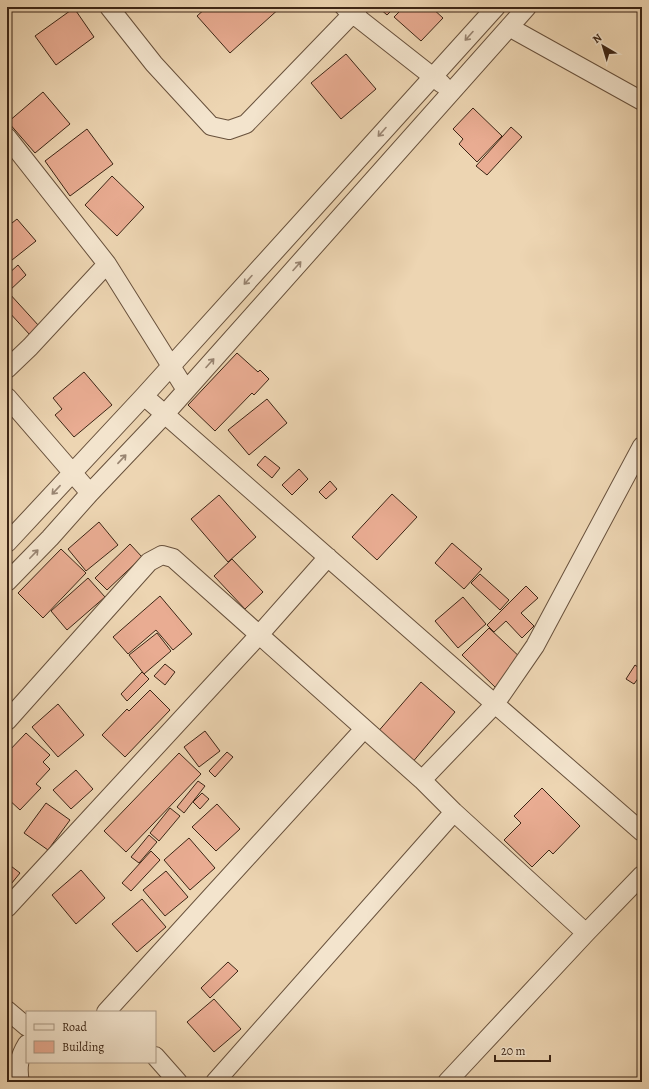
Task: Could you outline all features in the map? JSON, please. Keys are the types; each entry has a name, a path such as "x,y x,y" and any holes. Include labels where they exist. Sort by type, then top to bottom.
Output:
{"street":[{"path":"109,7 154,64 211,126 229,130 246,124 352,9 452,92"},
{"path":"7,543 144,396 496,7"},
{"path":"7,582 165,414 527,7"},
{"path":"509,27 642,101"},
{"path":"7,137 107,264 186,390"},
{"path":"370,146 389,163"},
{"path":"291,232 310,251"},
{"path":"7,369 30,347 107,264"},
{"path":"144,396 642,831"},
{"path":"7,397 90,493"},
{"path":"422,780 495,704 535,646 642,446"},
{"path":"7,721 149,562 162,555 173,558 422,780 454,812 586,933"},
{"path":"7,908 328,557"},
{"path":"107,1011 364,729"},
{"path":"215,1082 454,812"},
{"path":"447,1082 642,875"},
{"path":"7,1010 26,1026"},
{"path":"20,1082 18,1072 21,1054 26,1046"},
{"path":"156,1057 178,1082"}],"building":[{"path":"205,7 281,7 230,53 197,16 206,8"},
{"path":"378,7 395,7 387,15"},
{"path":"404,7 431,7 443,18 421,41 394,17"},
{"path":"74,8 94,37 56,65 35,36"},
{"path":"346,54 376,89 341,119 311,83"},
{"path":"43,92 70,124 35,153 8,122"},
{"path":"473,108 502,136 477,162 459,144 463,139 453,129"},
{"path":"511,127 522,137 487,175 476,166"},
{"path":"87,129 113,164 70,196 45,161"},
{"path":"112,176 144,207 117,236 85,205"},
{"path":"17,219 36,241 7,264 7,227"},
{"path":"18,265 26,275 8,292 39,326 30,335 7,310 7,275"},
{"path":"237,353 258,372 260,370 269,379 254,395 252,393 215,431 188,405"},
{"path":"84,372 112,405 74,437 55,415 62,409 53,398"},
{"path":"267,399 287,423 249,455 228,430"},
{"path":"265,456 280,468 272,478 257,465"},
{"path":"299,469 308,479 292,495 282,485"},
{"path":"330,481 337,489 326,499 319,492"},
{"path":"392,494 417,517 377,560 352,537"},
{"path":"219,495 256,537 228,562 191,519"},
{"path":"99,522 118,545 86,571 68,549"},
{"path":"452,543 482,569 464,589 435,563"},
{"path":"130,544 142,557 107,590 95,578"},
{"path":"61,549 86,573 43,618 18,593"},
{"path":"232,559 263,592 245,609 214,576"},
{"path":"480,574 509,600 500,610 471,583"},
{"path":"88,578 105,597 67,630 51,611"},
{"path":"526,586 538,598 521,613 534,626 522,638 506,621 494,632 487,625"},
{"path":"160,596 192,634 173,650 156,630 128,654 113,637"},
{"path":"463,597 486,624 458,648 435,621"},
{"path":"489,628 523,660 496,688 462,655"},
{"path":"157,633 171,651 144,674 129,655"},
{"path":"165,664 175,672 165,685 154,676"},
{"path":"635,665 642,670 642,673 634,684 626,679"},
{"path":"142,672 149,679 127,701 121,694"},
{"path":"421,682 455,712 411,764 376,734"},
{"path":"150,690 170,710 125,757 102,735 127,709 129,711"},
{"path":"58,704 84,735 58,757 32,727"},
{"path":"205,731 220,751 199,767 184,747"},
{"path":"26,733 50,755 43,762 50,769 36,784 41,788 20,810 7,798 7,753"},
{"path":"227,752 233,757 215,777 209,771"},
{"path":"179,753 201,774 126,852 104,831"},
{"path":"76,770 93,789 71,809 53,790"},
{"path":"198,781 205,786 184,813 177,807"},
{"path":"542,788 580,826 553,854 549,850 532,867 504,840 521,823 514,816"},
{"path":"202,793 209,799 200,809 193,802"},
{"path":"46,803 70,820 48,850 24,833"},
{"path":"217,804 240,829 216,851 192,827"},
{"path":"170,808 180,816 159,841 150,833"},
{"path":"149,835 157,842 139,863 131,857"},
{"path":"189,838 215,868 190,890 164,860"},
{"path":"151,851 160,860 131,891 122,883"},
{"path":"7,863 20,873 7,889"},
{"path":"81,870 105,898 76,924 52,895"},
{"path":"166,871 188,897 165,916 143,890"},
{"path":"142,899 166,927 137,952 112,924"},
{"path":"228,962 238,971 210,998 201,988"},
{"path":"214,999 241,1029 214,1052 187,1022"}]}
